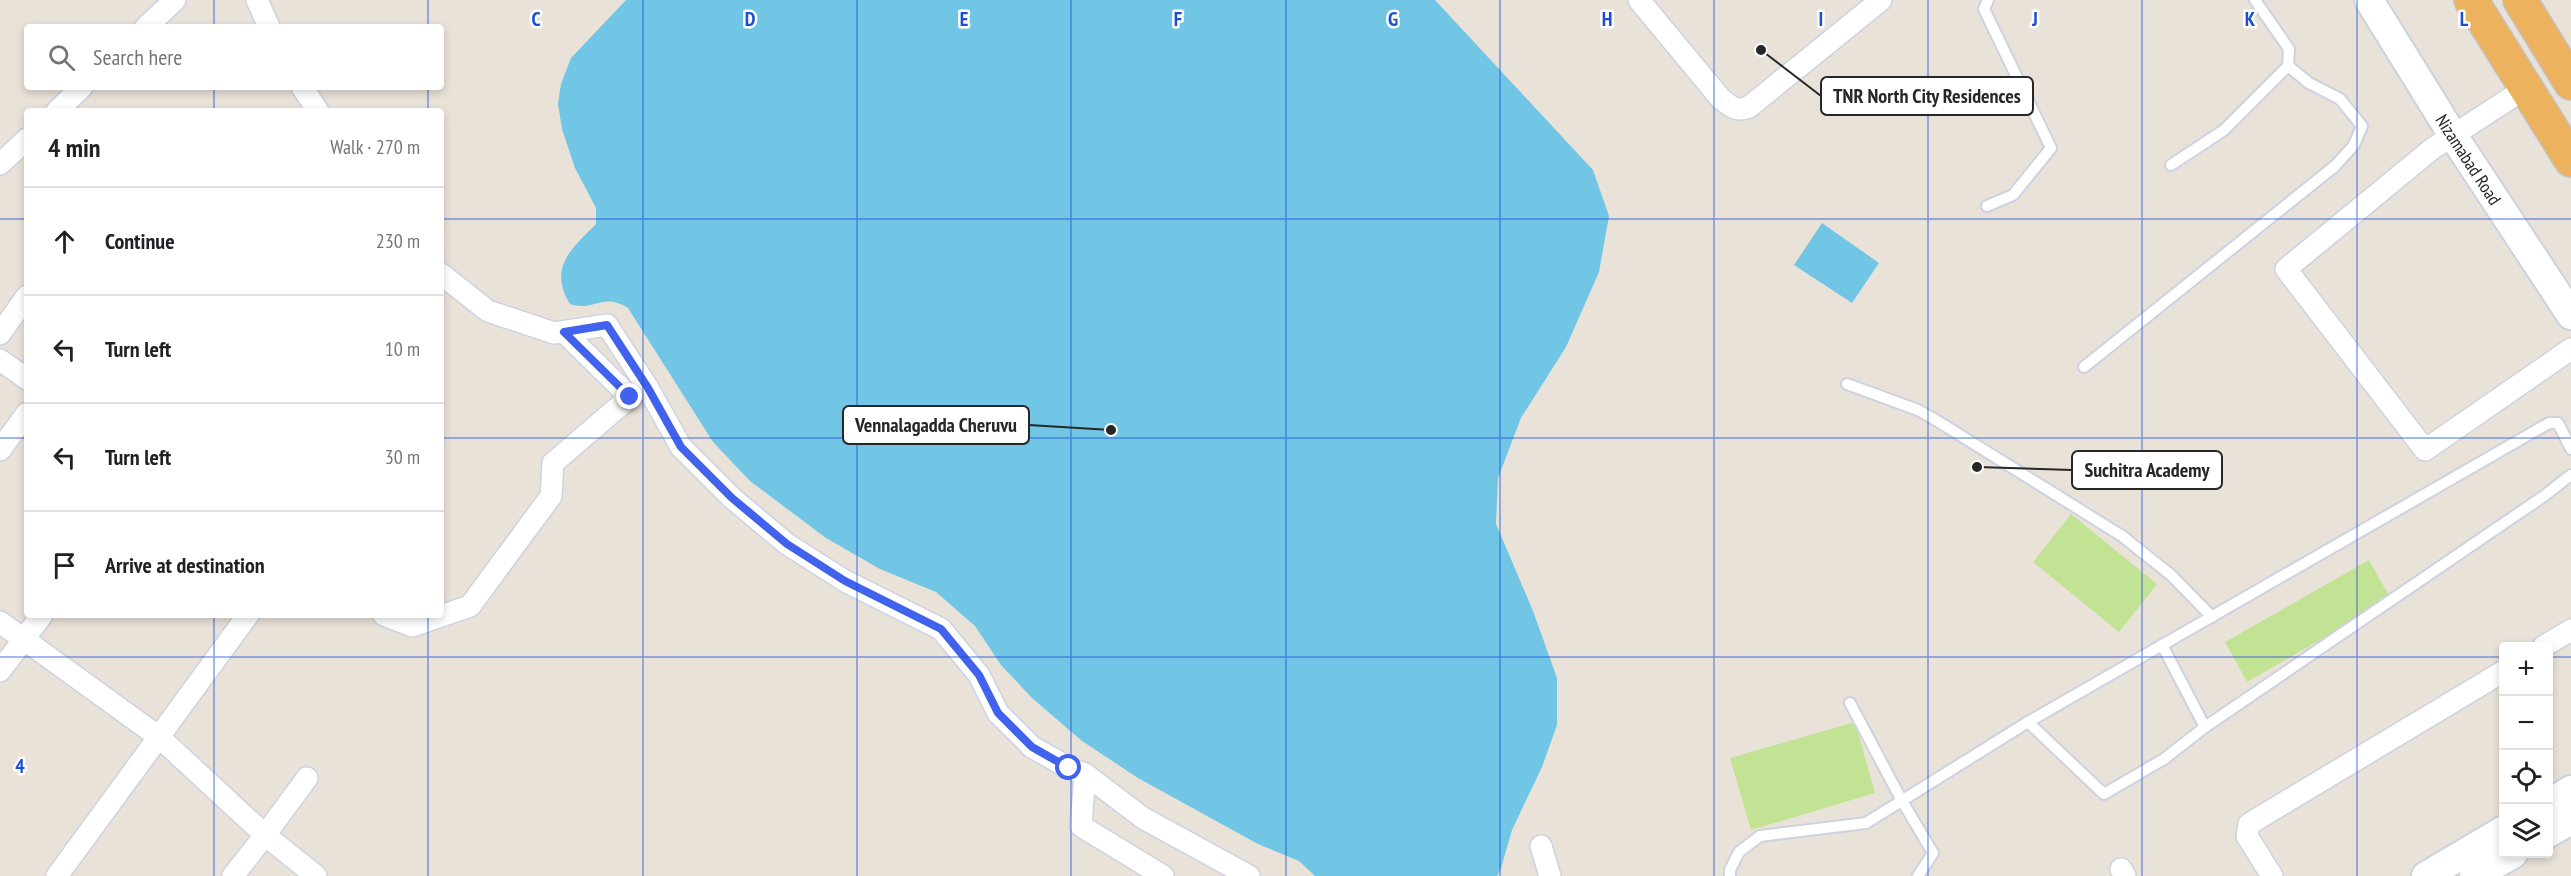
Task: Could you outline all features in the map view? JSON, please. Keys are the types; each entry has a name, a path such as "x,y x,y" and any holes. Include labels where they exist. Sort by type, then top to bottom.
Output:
{"highway":[{"path":"2470,0 2571,160"},
{"path":"2520,0 2571,83"}],"main road":[{"name":"Nizamabad Road","path":"2369,0 2448,123 2452,134 2571,315"},
{"path":"2553,801 2571,790"},
{"path":"2553,830 2571,820"},
{"path":"2426,876 2499,833"},
{"path":"2474,876 2506,858"}],"street":[{"path":"149,24 175,0"},
{"path":"257,0 268,24"},
{"path":"1639,0 1721,99 1734,109 1741,110 1749,107 1881,0"},
{"path":"2526,88 2452,134 2286,269 2425,450 2571,349"},
{"path":"60,108 79,90"},
{"path":"304,90 316,108"},
{"path":"4,155 24,141"},
{"path":"444,276 488,311 554,333 607,325 648,388 681,447 732,498 787,544 845,581 941,629 979,675 998,713 1032,747 1069,768 1085,774 1143,818 1249,876"},
{"path":"0,334 24,300"},
{"path":"444,615 470,606 551,496 553,463 630,397 564,332"},
{"path":"0,360 24,377"},
{"path":"0,450 24,417"},
{"path":"0,671 40,618"},
{"path":"57,876 246,618"},
{"path":"392,618 412,626 435,618"},
{"path":"0,622 159,737 265,835 316,876"},
{"path":"2551,642 2571,630"},
{"path":"2272,876 2247,836 2249,824 2499,674"},
{"path":"1085,774 1081,826 1163,876"},
{"path":"233,876 307,778"},
{"path":"1541,846 1550,876"}],"lane":[{"path":"1987,206 2013,195 2051,148 1984,9 1988,0"},
{"path":"2171,165 2224,130 2288,66 2289,50 2255,0"},
{"path":"2084,367 2335,166 2354,146 2362,126 2348,108 2340,99 2309,83 2288,66"},
{"path":"1847,384 1918,410 2122,536 2171,575 2212,617"},
{"path":"1730,876 1730,870 1739,852 1760,836 1866,823 2028,722 2549,423 2558,423 2571,445"},
{"path":"2028,722 2104,794 2164,759 2205,727 2544,496 2571,475"},
{"path":"2162,645 2205,727"},
{"path":"1850,703 1902,801 1933,853 1918,876"}],"green space":[{"path":"2071,514 2157,584 2119,632 2033,562"},
{"path":"2369,560 2391,599 2247,682 2225,642"},
{"path":"1855,722 1875,793 1751,830 1730,758"}],"water":[{"path":"626,0 1435,0 1593,170 1609,216 1599,272 1566,347 1521,418 1498,478 1496,524 1533,611 1557,678 1557,725 1542,767 1512,830 1497,876 1315,876 1299,861 1258,844 1138,778 1082,741 1032,698 1001,665 975,626 936,592 880,569 826,538 750,481 713,442 628,308 611,302 586,306 570,304 561,280 562,269 571,251 596,224 596,208 575,168 562,129 558,104 561,84 571,58"},
{"path":"1822,223 1879,263 1852,303 1794,265"}],"place":[{"name":"TNR North City Residences","path":"1761,50"},
{"name":"Vennalagadda Cheruvu","path":"1111,430"},
{"name":"Suchitra Academy","path":"1977,467"}],"route":[{"path":"630,397 564,332 607,325 648,388 681,447 732,498 787,544 845,581 941,629 979,675 998,713 1032,747 1069,768"}]}
